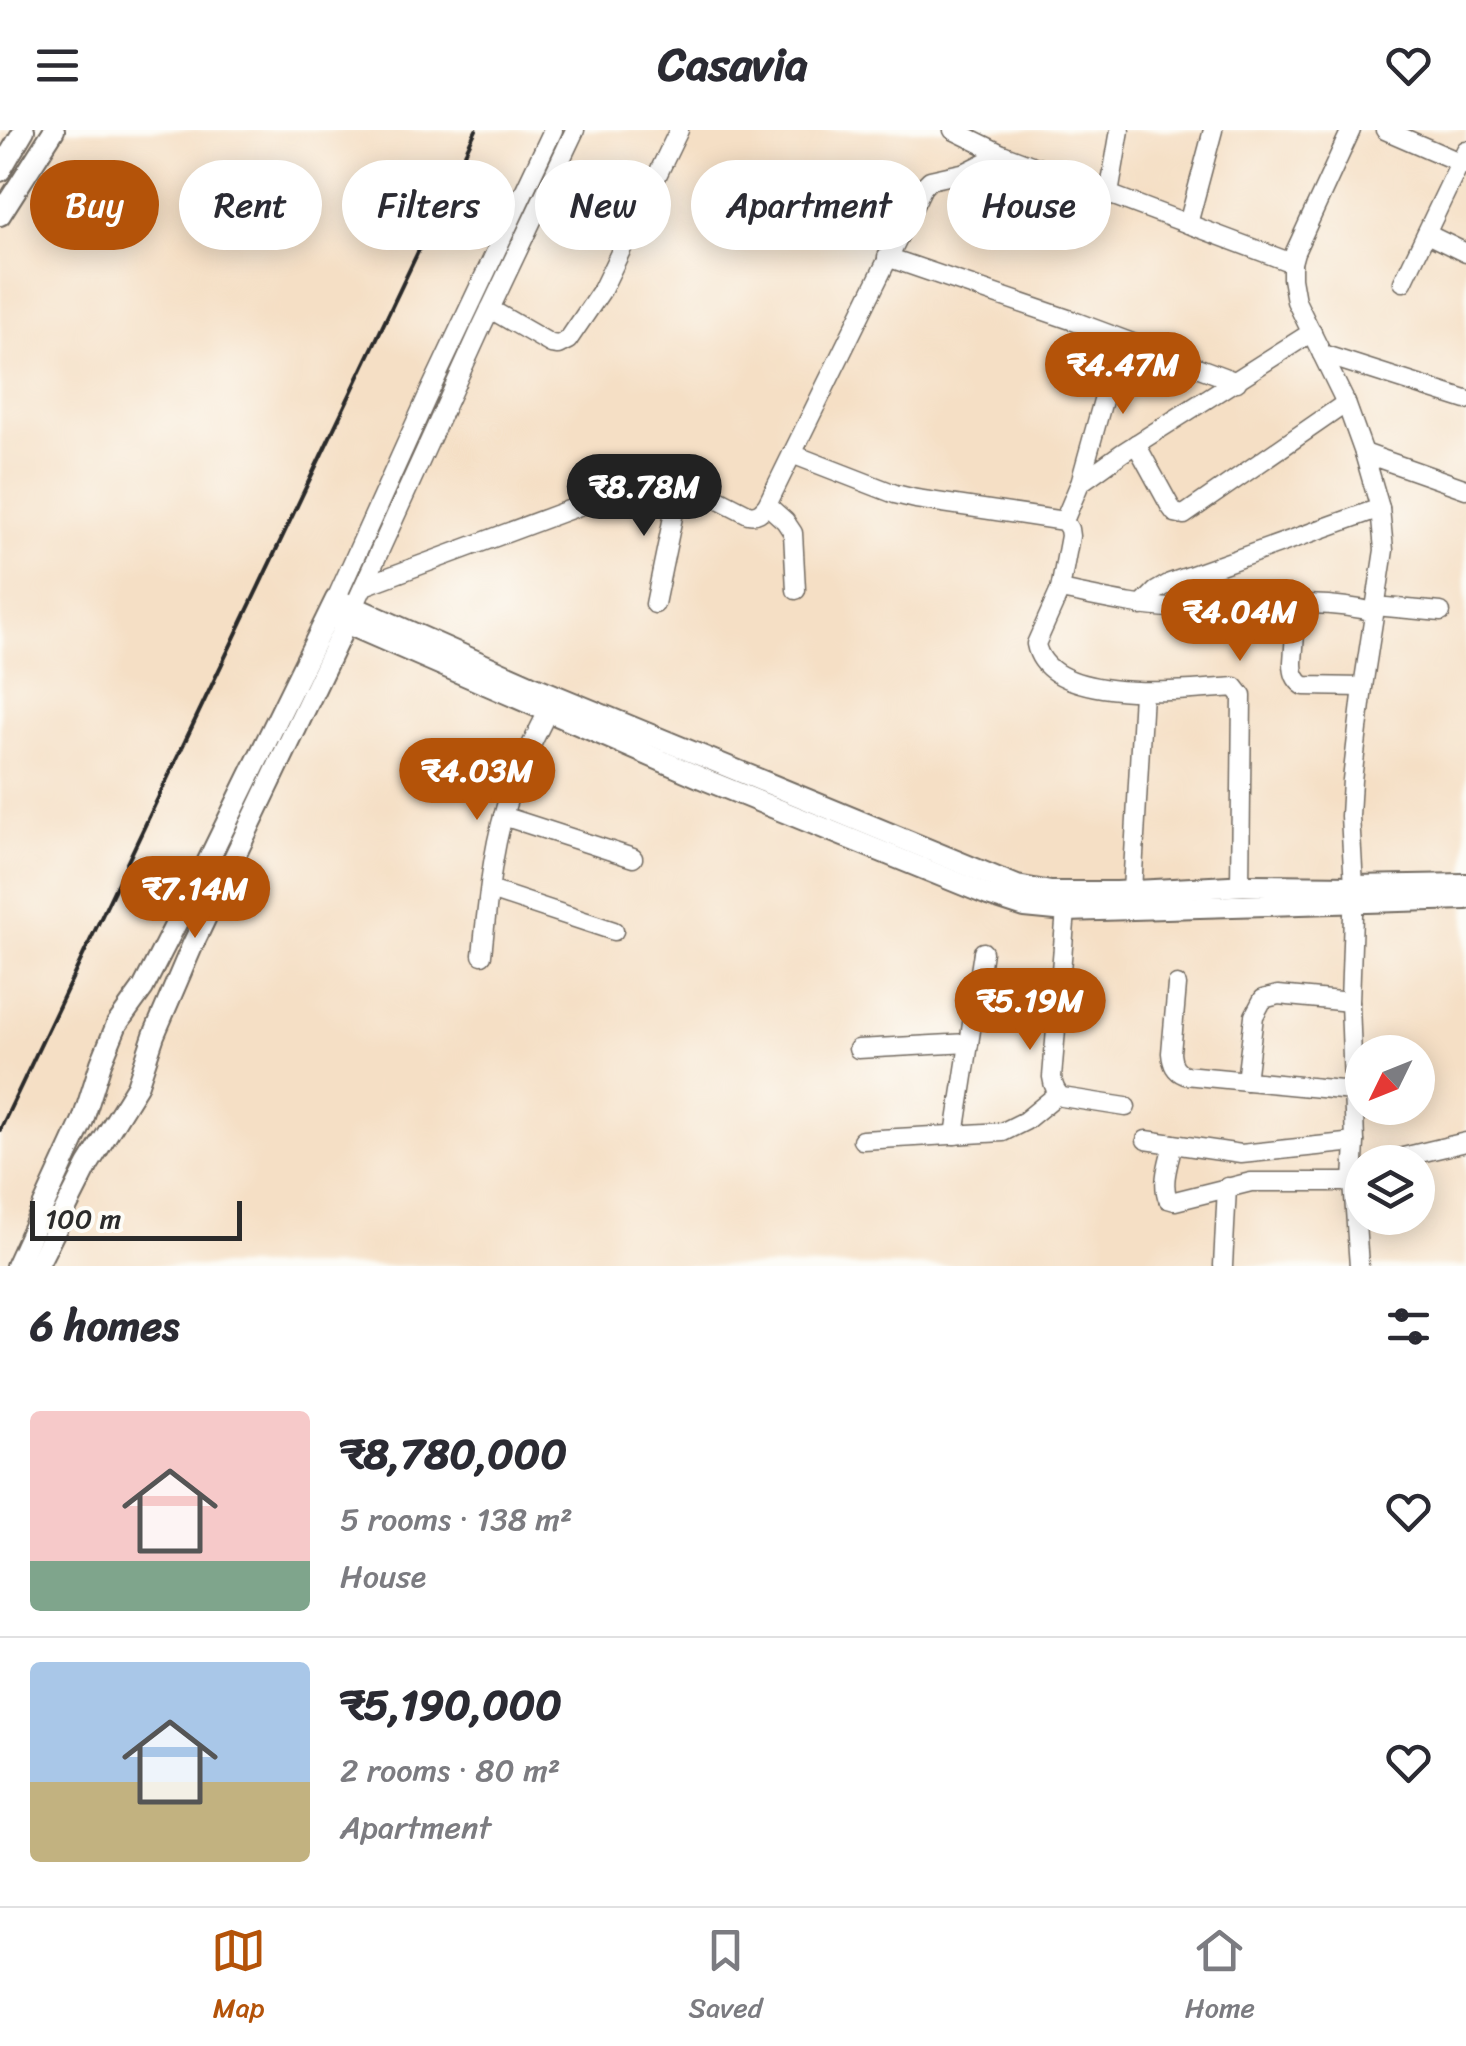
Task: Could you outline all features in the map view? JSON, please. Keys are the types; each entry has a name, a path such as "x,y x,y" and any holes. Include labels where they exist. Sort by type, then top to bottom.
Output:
{"main road":[{"path":"0,170 24,130"},
{"path":"0,214 8,185 54,130"},
{"path":"341,611 548,711 706,780 1025,907 1066,911 1466,884"},
{"path":"341,611 1016,886 1051,892 1240,886 1466,898"},
{"path":"16,1266 83,1120 118,1024 142,988 341,611"},
{"path":"37,1266 88,1165 137,1086 193,944 341,611"},
{"path":"130,1006 158,1026"},
{"path":"92,1096 120,1112"}],"street":[{"path":"341,611 428,395 552,130"},
{"path":"341,611 364,586 575,130"},
{"path":"490,309 551,344 568,340 602,290 679,130"},
{"path":"952,130 1018,160"},
{"path":"1111,182 1120,130"},
{"path":"1188,224 1213,130"},
{"path":"1351,130 1292,263 1296,301 1346,403 1364,453 1380,508 1384,550 1352,780 1351,1035"},
{"path":"1385,130 1464,159 1403,282"},
{"path":"364,586 612,494 655,484 680,483 701,488 748,514 761,512 923,186 930,180 966,172 1002,154"},
{"path":"1111,195 1292,263"},
{"path":"1427,234 1466,253"},
{"path":"887,257 1237,382"},
{"path":"1080,483 1312,332"},
{"path":"1064,521 1080,483 1120,339"},
{"path":"1322,354 1466,400"},
{"path":"1136,444 1170,506 1175,513 1184,515 1346,403"},
{"path":"1364,453 1466,488"},
{"path":"792,454 895,494 1064,521 1070,536 1060,590 1036,644 1043,662 1064,676 1109,689 1144,693 1235,687 1242,696 1240,886"},
{"path":"655,604 680,483"},
{"path":"767,505 794,533 796,590"},
{"path":"1141,606 1170,582 1380,508"},
{"path":"1060,590 1141,606 1298,604 1442,612"},
{"path":"1298,604 1292,662 1298,682 1304,686 1363,687"},
{"path":"1132,892 1144,693"},
{"path":"482,955 504,816 515,780 548,711"},
{"path":"504,816 633,858"},
{"path":"490,890 614,931"},
{"path":"1058,1094 1052,1076 1066,911"},
{"path":"956,1135 983,952"},
{"path":"1178,985 1171,1053 1175,1068 1185,1075 1345,1090"},
{"path":"1246,1081 1254,1016 1263,998 1278,995 1350,1002"},
{"path":"858,1049 970,1043"},
{"path":"1058,1094 1126,1107"},
{"path":"862,1140 996,1133 1012,1129 1038,1113 1058,1094"},
{"path":"1353,1125 1354,1145"},
{"path":"1146,1140 1241,1154 1354,1142"},
{"path":"1435,1149 1466,1142"},
{"path":"1172,1144 1164,1186 1165,1196 1175,1201 1262,1181 1345,1173"},
{"path":"1224,1266 1227,1187"},
{"path":"1359,1235 1360,1266"}],"railway":[{"path":"0,1130 476,130"}]}
